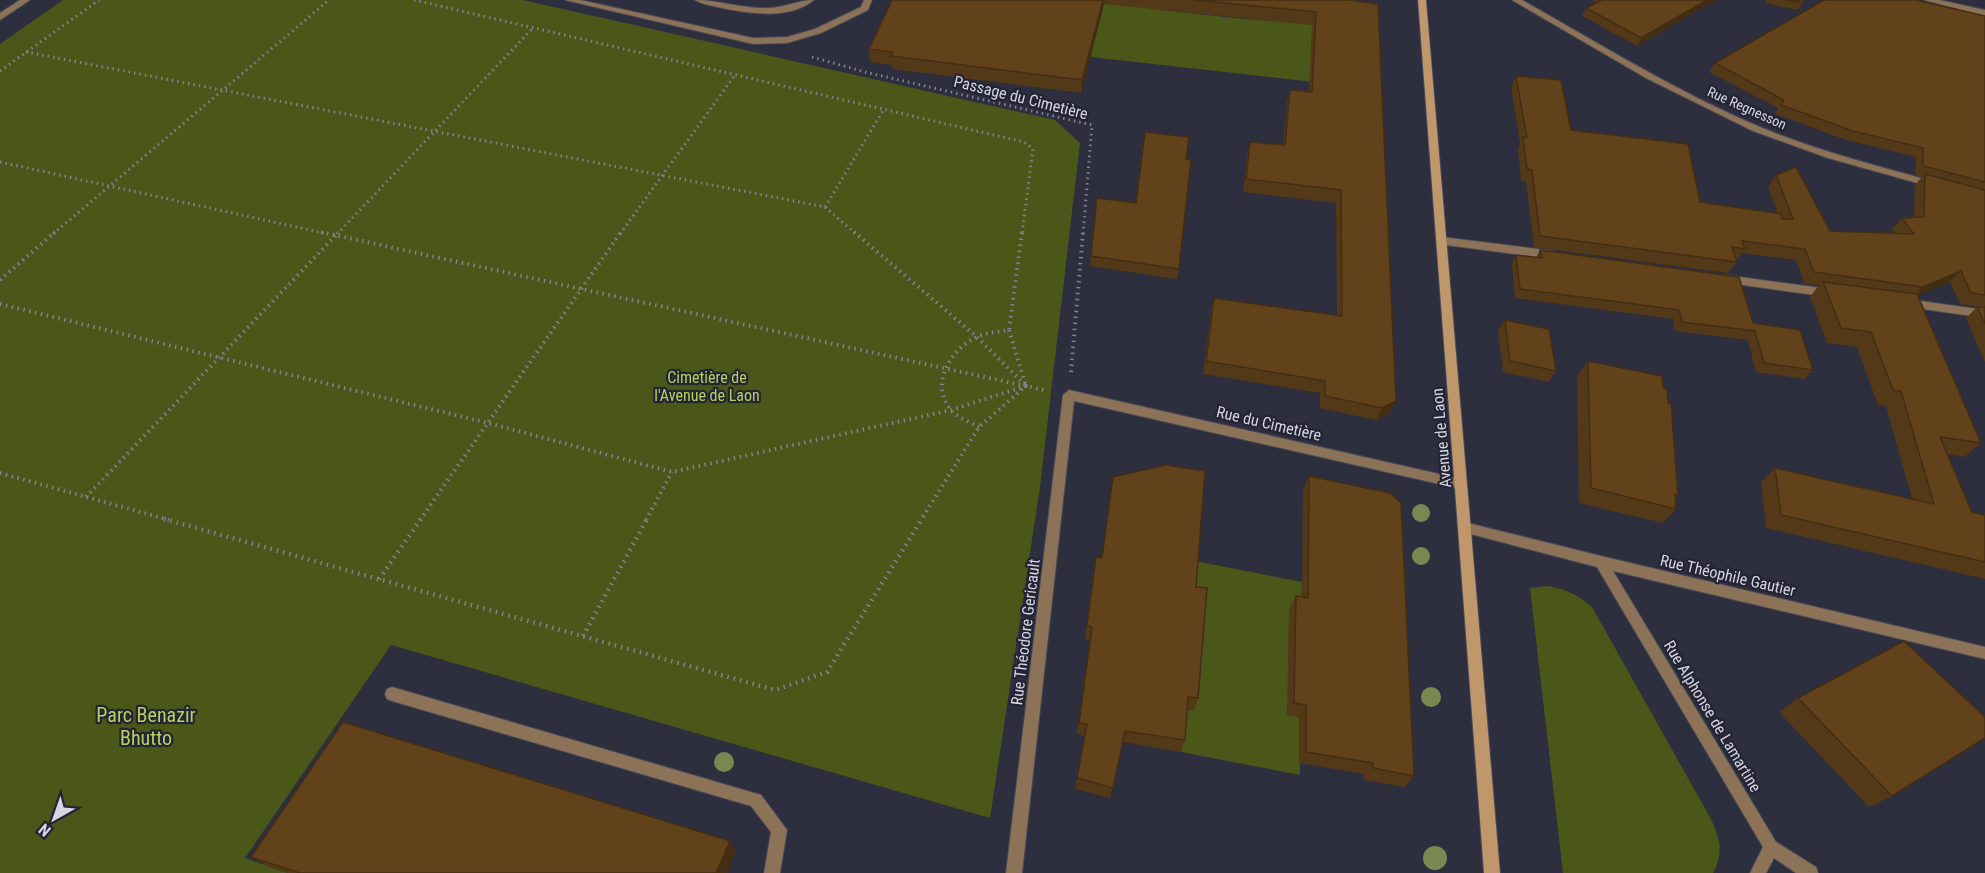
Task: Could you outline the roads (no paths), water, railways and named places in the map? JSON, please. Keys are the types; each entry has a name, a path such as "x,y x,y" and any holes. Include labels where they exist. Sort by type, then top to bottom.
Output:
{"main road":[{"name":"Avenue de Laon","path":"1422,0 1492,873"}],"street":[{"path":"0,17 26,0"},
{"path":"569,0 753,40 787,40 818,31 865,8 868,0"},
{"path":"699,0 755,12 771,13 789,9 810,0"},
{"name":"Rue Regnesson","path":"1516,0 1637,69 1731,117 1810,149 1943,188"},
{"path":"1928,0 1985,13"},
{"path":"1442,241 1570,258"},
{"path":"1712,277 1843,295"},
{"path":"1890,301 1985,314"},
{"name":"Rue du Cimetière","path":"1069,395 1461,484"},
{"name":"Rue Théodore Gericault","path":"1014,873 1069,395"},
{"name":"Rue Théophile Gautier","path":"1464,527 1601,562 1985,653"},
{"name":"Rue Alphonse de Lamartine","path":"1601,562 1771,847 1810,873"},
{"path":"392,694 756,800 779,830 772,873"},
{"path":"1758,873 1771,847"}],"park label":[{"name":"Cimetière de l'Avenue de Laon","path":"707,386"},
{"name":"Parc Benazir Bhutto","path":"146,726"}]}
